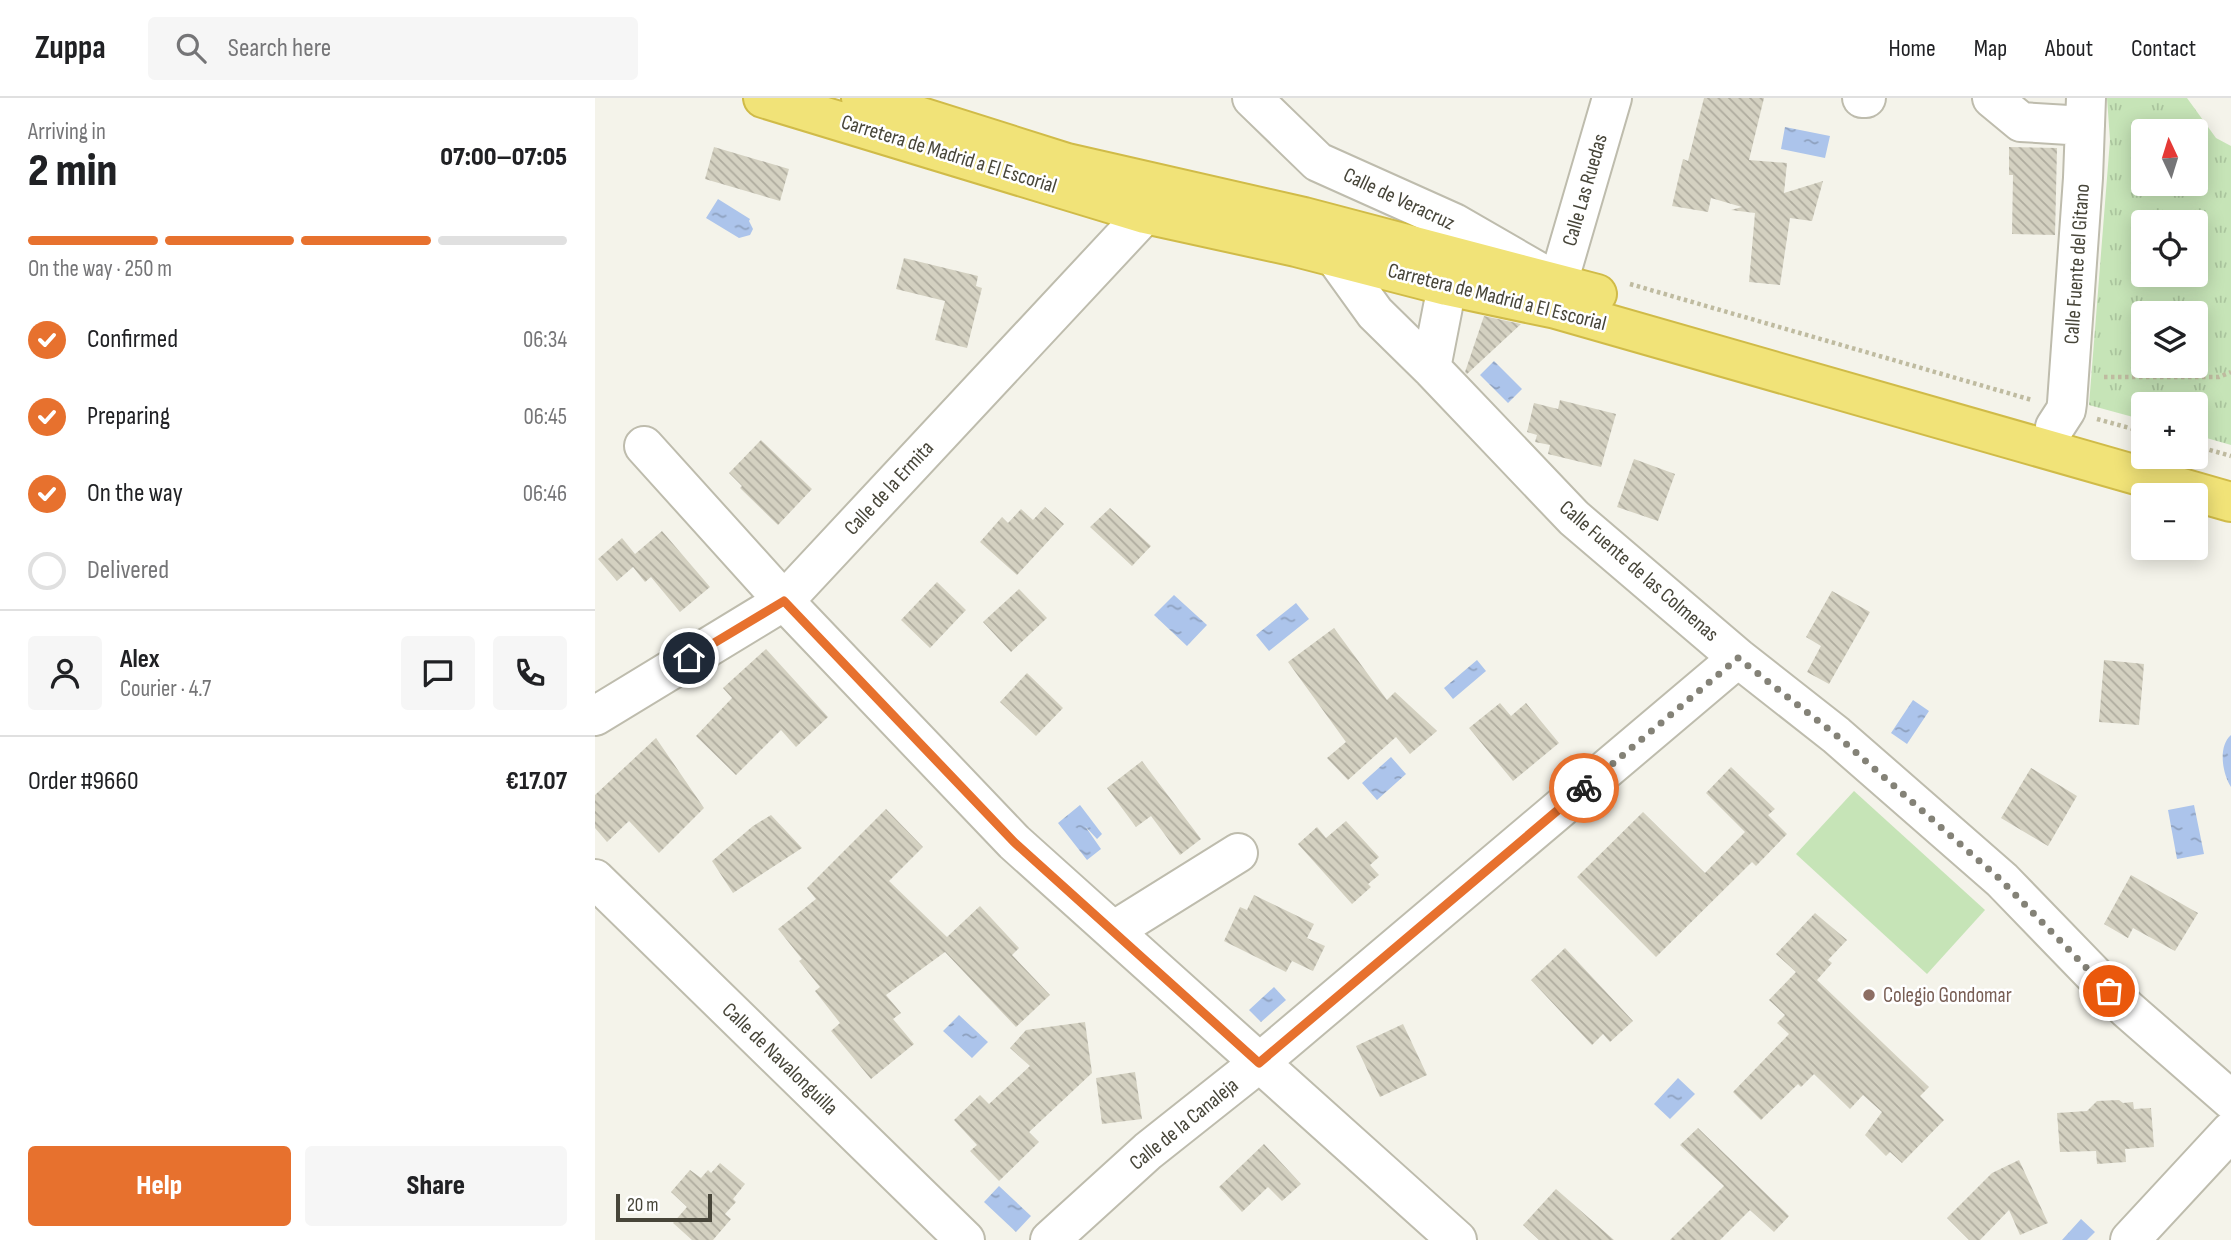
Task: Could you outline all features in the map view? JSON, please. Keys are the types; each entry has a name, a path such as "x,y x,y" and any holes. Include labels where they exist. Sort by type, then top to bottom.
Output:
{"highway":[{"name":"Carretera de Madrid a El Escorial","path":"763,98 1145,214 1334,256 1447,286 1556,309 2231,502"},
{"name":"Carretera de Madrid a El Escorial","path":"861,98 1067,163 1304,218 1558,283 2063,405 2131,444"},
{"path":"2203,469 2231,477"}],"street":[{"name":"Calle de Veracruz","path":"1252,98 1318,162 1454,223 1558,283"},
{"name":"Calle Las Ruedas","path":"1558,283 1612,98"},
{"path":"1992,98 2021,122 2086,112"},
{"name":"Calle Fuente del Gitano","path":"2063,405 2083,178 2086,112"},
{"name":"Calle de la Ermita","path":"595,716 784,601 1145,214"},
{"name":"Calle Fuente de las Colmenas","path":"1334,256 1375,313 1574,518 1738,658 1836,735 2001,880 2127,1009 2231,1100"},
{"path":"1431,368 1447,286"},
{"path":"644,446 784,601 1014,842 1457,1240"},
{"name":"Calle de la Canaleja","path":"1050,1240 1148,1151 1259,1063 1738,658"},
{"path":"1113,931 1238,853"},
{"name":"Calle de Navalonguilla","path":"595,879 965,1240"},
{"path":"2130,1240 2231,1131"}],"path":[{"path":"1621,284 1633,284 2063,405 2131,428"},
{"path":"2063,405 2219,377 2231,372"},
{"path":"2208,449 2231,456"}],"green space":[{"path":"2107,98 2187,98 2202,119 2131,119 2131,196 2209,196 2209,128 2216,138 2231,146 2231,445 2208,438 2208,392 2131,392 2131,416 2089,405 2110,140"},
{"path":"1854,791 1985,910 1927,974 1796,854"}],"water":[{"path":"1785,127 1830,136 1825,158 1781,149"},
{"path":"718,199 750,219 753,229 750,235 739,238 706,218"},
{"path":"1494,361 1522,389 1508,403 1480,375"},
{"path":"1174,595 1207,625 1187,646 1154,615"},
{"path":"1296,603 1309,619 1269,651 1256,635"},
{"path":"1477,660 1486,671 1453,699 1444,688"},
{"path":"1913,700 1929,711 1907,744 1891,733"},
{"path":"2231,735 2231,787 2225,775 2223,753"},
{"path":"1391,757 1406,774 1377,800 1362,783"},
{"path":"1080,805 1102,834 1097,839 1085,826 1101,849 1087,860 1058,823"},
{"path":"2194,805 2204,854 2177,859 2168,810"},
{"path":"1274,987 1286,1000 1261,1022 1249,1010"},
{"path":"959,1015 988,1042 972,1058 943,1031"},
{"path":"1678,1078 1695,1094 1670,1119 1654,1104"},
{"path":"999,1186 1031,1216 1016,1232 984,1202"},
{"path":"2081,1219 2095,1232 2087,1240 2062,1240"}],"building":[{"path":"1704,98 1764,98 1749,160 1787,163 1784,193 1823,181 1812,221 1790,218 1780,285 1749,282 1755,213 1731,210 1742,207 1711,198 1708,212 1672,206 1683,159 1688,161"},
{"path":"714,147 789,169 780,201 705,179"},
{"path":"2009,147 2057,148 2055,235 2012,234 2013,175 2009,175"},
{"path":"904,258 978,276 976,286 982,288 967,348 935,340 945,301 896,289"},
{"path":"1484,316 1521,324 1467,374 1465,372"},
{"path":"1560,400 1616,414 1601,467 1548,454 1550,445 1535,442 1537,435 1527,432 1534,403 1558,409"},
{"path":"761,440 812,489 778,525 740,488 742,486 729,473"},
{"path":"1634,459 1675,474 1658,521 1617,507"},
{"path":"1045,507 1064,524 1017,575 980,542 1002,517 1008,523 1021,509 1033,520"},
{"path":"1110,508 1151,546 1132,566 1090,527"},
{"path":"662,531 710,587 680,612 651,577 645,582 633,567 617,581 598,559 622,538 635,554"},
{"path":"937,582 966,610 930,648 901,620"},
{"path":"1019,589 1047,618 1011,652 983,622"},
{"path":"1832,591 1870,612 1829,684 1807,672 1821,646 1806,637"},
{"path":"1334,628 1387,700 1395,692 1437,731 1410,754 1396,737 1348,780 1327,758 1346,742 1288,662"},
{"path":"766,649 828,717 796,747 781,730 736,775 696,736 732,698 723,688"},
{"path":"2104,660 2144,664 2139,725 2099,722"},
{"path":"1027,673 1063,708 1036,736 1000,702"},
{"path":"1500,703 1511,716 1526,703 1559,743 1513,781 1469,728"},
{"path":"656,738 704,808 659,853 629,821 607,842 595,828 595,795"},
{"path":"1142,761 1201,839 1180,855 1151,816 1136,827 1107,788"},
{"path":"1731,767 1775,809 1768,815 1787,834 1756,866 1752,862 1656,957 1577,877 1643,812 1705,873 1745,832 1706,793"},
{"path":"2031,768 2077,796 2048,846 2001,818"},
{"path":"886,809 923,847 889,881 947,937 980,906 1019,948 1012,955 1050,995 1016,1027 945,952 886,995 901,1013 893,1019 914,1044 871,1079 831,1031 840,1023 815,991 820,987 799,961 802,959 778,929 816,899 807,888"},
{"path":"771,815 802,848 733,893 712,861 753,826"},
{"path":"1346,821 1379,857 1370,865 1379,875 1368,884 1371,887 1352,904 1298,844 1317,827 1326,838"},
{"path":"2131,875 2198,913 2175,951 2133,928 2128,938 2104,924"},
{"path":"1254,895 1314,924 1307,938 1325,946 1313,971 1292,961 1286,972 1224,941 1240,907 1247,910"},
{"path":"1815,913 1847,940 1828,960 1832,963 1817,980 1929,1087 1920,1096 1944,1120 1902,1163 1890,1152 1886,1156 1865,1135 1882,1112 1863,1095 1850,1109 1814,1074 1801,1087 1798,1084 1761,1120 1733,1092 1789,1034 1777,1023 1785,1015 1769,1000 1796,972 1776,954"},
{"path":"1565,948 1633,1021 1610,1042 1603,1034 1592,1045 1531,980"},
{"path":"1085,1022 1092,1073 1029,1132 1039,1142 999,1181 970,1151 977,1145 954,1120 980,1095 989,1104 1030,1066 1010,1048 1026,1030"},
{"path":"1403,1024 1427,1075 1380,1097 1356,1046"},
{"path":"1135,1072 1142,1119 1102,1124 1096,1078"},
{"path":"2119,1100 2123,1103 2133,1102 2134,1109 2151,1108 2154,1147 2125,1149 2126,1162 2097,1164 2096,1151 2060,1152 2057,1113 2087,1111 2097,1101"},
{"path":"1698,1128 1789,1216 1774,1232 1750,1210 1720,1240 1670,1240 1724,1186 1680,1145"},
{"path":"1264,1144 1301,1184 1282,1201 1268,1187 1242,1212 1219,1187"},
{"path":"2019,1160 2048,1223 2020,1235 2009,1210 1980,1240 1969,1240 1947,1218 1992,1173"},
{"path":"720,1163 745,1184 733,1199 736,1202 725,1214 731,1219 713,1240 692,1240 673,1223 687,1207 671,1192 690,1170 701,1178 708,1170 711,1173"},
{"path":"1556,1189 1614,1240 1539,1240 1523,1225"}],"way so far":[{"path":"1584,788 1738,658 1836,735 2001,880 2109,991"}],"place":[{"name":"Colegio Gondomar","path":"1869,995"}],"route":[{"path":"689,658 784,601 1014,842 1259,1063 1584,788"}]}
